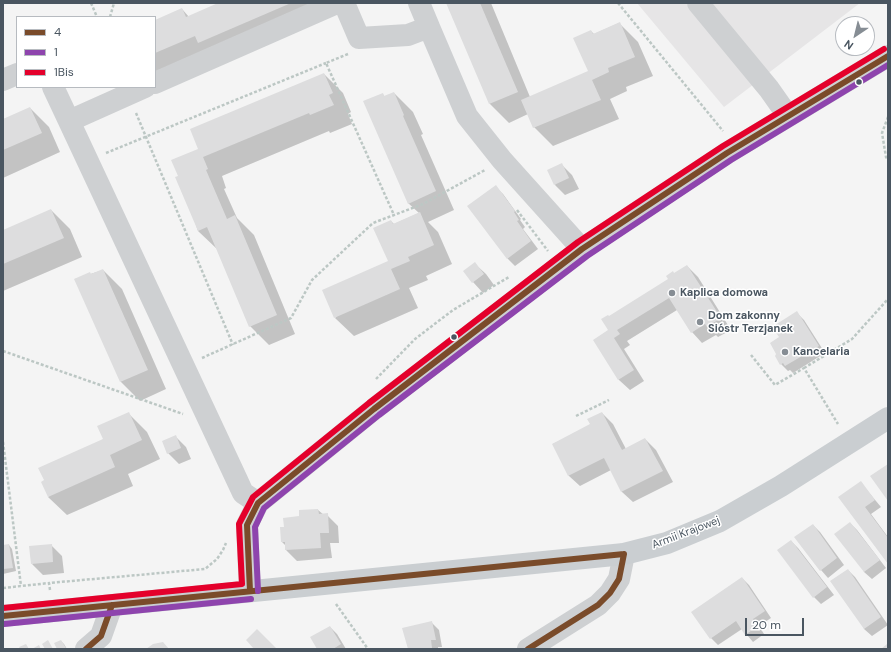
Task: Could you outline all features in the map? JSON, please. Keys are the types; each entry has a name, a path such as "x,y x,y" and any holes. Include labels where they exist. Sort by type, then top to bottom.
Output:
{"main road":[{"name":"Armii Krajowej","path":"3,616 624,554 667,543 720,521 781,486 888,418"}],"street":[{"path":"156,83 337,3"},
{"path":"344,3 359,38 408,35 429,27"},
{"path":"419,3 467,116 502,160 582,249"},
{"path":"698,3 769,89 788,116"},
{"path":"250,591 247,525 258,503 374,409 582,249 727,153 788,116 882,51"},
{"path":"3,80 16,74"},
{"path":"53,88 243,493 258,503"},
{"path":"69,121 137,91"},
{"path":"528,649 598,605 610,593 619,579 624,554"},
{"path":"86,649 101,636 112,605"}],"path":[{"path":"91,3 97,16"},
{"path":"110,16 114,3"},
{"path":"618,3 727,136"},
{"path":"875,42 882,51"},
{"path":"88,161 354,52"},
{"path":"326,63 394,215"},
{"path":"137,91 146,137 232,345"},
{"path":"888,117 882,133 886,157 888,160"},
{"path":"184,366 291,318 312,280 373,223 423,204 486,169 490,176"},
{"path":"514,207 548,251"},
{"path":"751,356 775,385 852,339 888,299"},
{"path":"3,351 193,417 208,420"},
{"path":"804,368 840,426"},
{"path":"576,416 609,400"},
{"path":"3,442 21,586"},
{"path":"3,588 206,569 217,559 223,550 226,540"},
{"path":"49,583 51,597"},
{"path":"336,604 368,649"}],"shaded area":[{"path":"637,3 860,3 843,16 835,16 835,22 724,107"}],"building":[{"path":"218,3 291,3 198,43 195,36 156,53 156,20 182,8 186,17"},
{"path":"446,3 480,3 518,92 489,104"},
{"path":"620,22 635,57 608,68 609,72 592,80 601,100 533,128 521,100 588,71 573,38 591,30 593,34"},
{"path":"324,73 333,93 329,95 334,105 310,115 309,113 203,157 208,169 206,170 227,219 235,215 277,315 249,327 207,227 198,231 175,177 178,176 171,160 198,149 190,129"},
{"path":"394,92 436,191 408,204 363,101 383,93 384,96"},
{"path":"30,107 42,133 3,150 3,119"},
{"path":"562,163 569,178 554,185 547,170"},
{"path":"496,185 515,211 514,212 519,220 517,221 531,241 507,259 467,206"},
{"path":"51,209 64,238 3,264 3,230"},
{"path":"420,212 434,245 408,257 410,261 391,269 400,289 334,318 322,290 388,261 373,228 391,220 393,224"},
{"path":"475,262 484,274 472,283 463,271"},
{"name":"Dom zakonny Sióstr Terzjanek","path":"687,265 721,318 707,327 705,324 691,333 669,298 617,330 620,334 614,338 634,370 618,380 593,340 608,330 601,319 608,315 609,316 668,279 666,276 673,271 674,273"},
{"path":"103,269 148,370 120,382 74,279 90,272 91,274"},
{"path":"797,311 819,346 785,366 783,363 780,365 770,343 779,337 772,327"},
{"path":"129,412 142,440 110,455 115,467 48,497 41,482 44,480 38,468 103,439 97,426"},
{"path":"602,412 622,450 645,438 663,471 621,492 604,458 568,476 552,444 590,424 587,419"},
{"path":"176,435 181,448 167,454 162,441"},
{"path":"888,464 888,501 870,476"},
{"path":"861,481 875,500 865,507 888,538 888,564 838,497"},
{"path":"318,509 319,514 328,513 329,533 320,533 321,548 285,550 285,542 281,542 280,527 284,527 283,518 299,516 299,510"},
{"path":"850,522 880,560 864,572 834,534"},
{"path":"813,524 837,558 820,571 794,537"},
{"path":"791,540 827,587 813,598 777,550"},
{"path":"9,544 13,568 3,569 3,545"},
{"path":"52,544 53,562 31,564 29,546"},
{"path":"848,569 881,617 864,629 830,581"},
{"path":"742,577 765,611 753,619 758,626 745,635 736,621 710,639 691,612"},
{"path":"432,621 436,640 431,640 432,648 408,649 402,628"},
{"path":"330,626 341,644 333,649 317,649 310,637"},
{"path":"257,629 277,649 254,649 246,640"},
{"path":"48,640 53,649 45,649 42,644"},
{"path":"61,640 66,648 57,649 54,643"},
{"path":"163,642 169,649 146,649 153,644"},
{"path":"26,644 29,649 20,649 19,647"},
{"path":"887,644 888,649 881,649"},
{"path":"39,645 41,649 32,649"}],"transit line":[{"name":"1Bis","path":"3,608 242,584 239,524 253,497 369,403 578,242 723,146 884,49"},
{"name":"4","path":"250,591 247,525 258,503 374,409 582,249 727,153 888,56"},
{"name":"1","path":"258,591 255,527 264,508 379,415 587,256 731,160 888,65"},
{"name":"4","path":"3,616 624,554"},
{"name":"4","path":"528,649 598,605 610,593 619,579 624,554"},
{"name":"1","path":"4,624 251,599"},
{"name":"4","path":"86,649 101,636 112,605"}],"place":[{"name":"Kaplica domowa","path":"672,293"},
{"name":"Dom zakonny Sióstr Terzjanek","path":"700,322"},
{"name":"Kancelaria","path":"785,352"}]}
